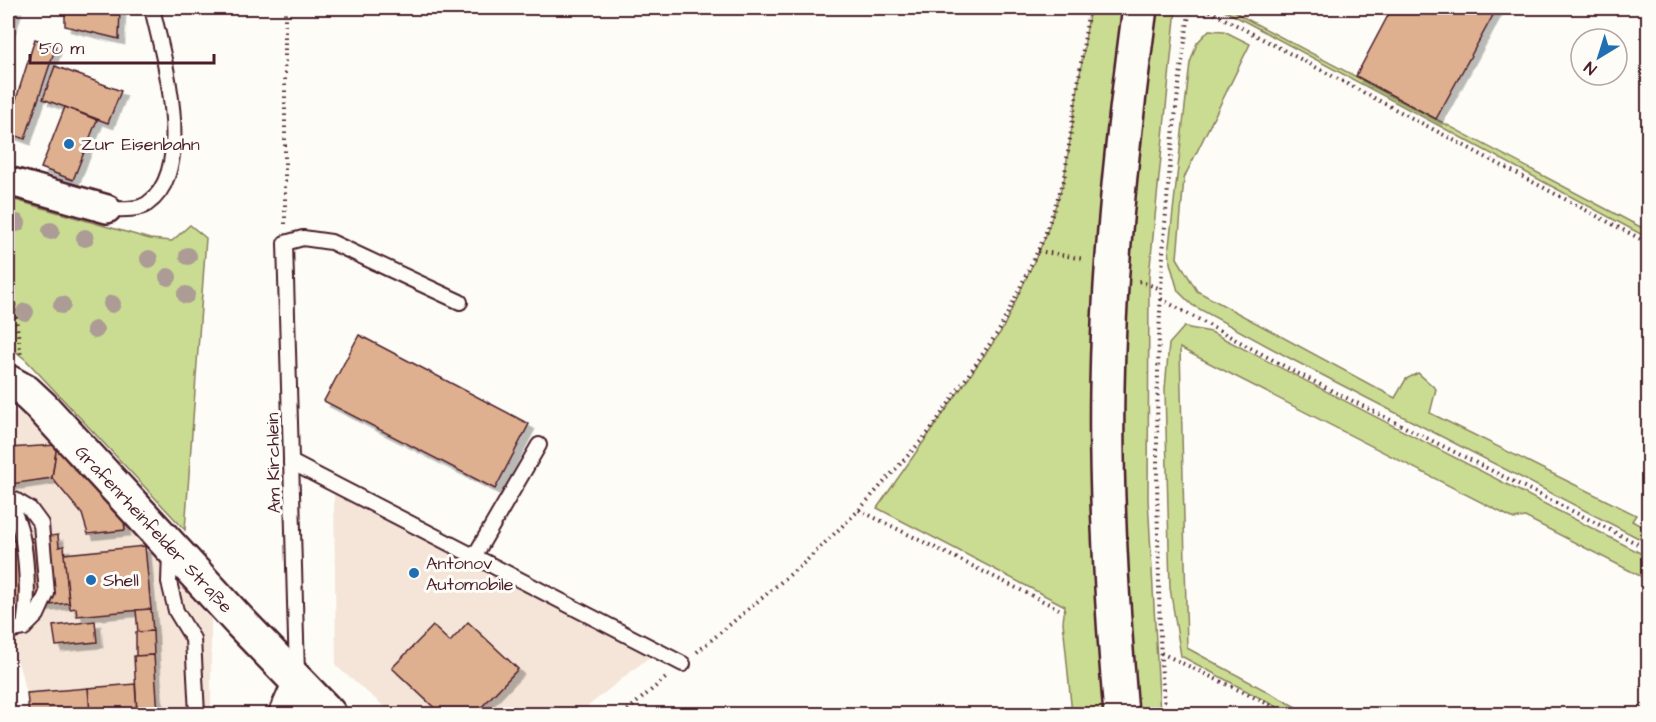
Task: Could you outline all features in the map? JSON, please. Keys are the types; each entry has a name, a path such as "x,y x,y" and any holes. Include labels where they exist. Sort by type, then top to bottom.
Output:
{"main road":[{"path":"1121,714 1109,577 1107,388 1112,272 1122,143 1140,8"},
{"name":"Grafenrheinfelder Straße","path":"11,383 42,407 329,714"}],"street":[{"path":"8,181 106,209"},
{"path":"283,714 297,682"}],"lane":[{"path":"106,209 129,209 146,205 160,192 171,167 174,119 165,60 152,8"},
{"path":"285,243 303,238 332,242 460,302"},
{"name":"Am Kirchlein","path":"285,243 297,682"},
{"path":"474,558 539,446"},
{"path":"291,462 683,664"},
{"path":"8,631 24,628 37,615 48,593 41,524 30,508 15,500 8,502 21,528 27,610 24,628"},
{"path":"173,548 169,554 169,582 176,611 193,639 197,714"}],"path":[{"path":"285,8 285,243"},
{"path":"623,714 806,562 859,510 928,432 1000,329 1044,238 1064,180 1089,8"},
{"path":"1166,714 1161,653 1156,415 1163,243 1176,98 1190,8"},
{"path":"1204,8 1648,243"},
{"path":"8,257 21,356 11,383"},
{"path":"1161,299 1293,371 1648,549"},
{"path":"859,510 1059,609"},
{"path":"1161,653 1289,714"}],"shaded area":[{"path":"22,411 56,438 211,608 211,714 29,714 27,693 16,656 8,590 8,414"},
{"name":"Antonov Automobile","path":"334,491 653,654 578,714 393,714 336,666"}],"green space":[{"path":"1090,8 1140,8 1122,143 1120,714 1072,714 1063,622 1065,606 877,508 1002,330 1045,238 1064,180"},
{"path":"1153,8 1176,8 1149,276 1148,499 1160,714 1135,714 1119,507 1126,271"},
{"path":"1220,8 1230,8 1243,17 1648,231 1648,238"},
{"path":"1209,30 1224,31 1250,44 1184,178 1177,258 1197,291 1395,398 1406,379 1418,373 1436,389 1430,413 1636,515 1632,521 1648,530 1648,543 1295,361 1192,305 1178,291 1170,263 1169,246 1190,63 1197,43"},
{"path":"8,198 150,239 172,241 190,225 206,238 185,530 26,360 8,345"},
{"path":"1184,327 1211,332 1648,557 1648,580 1525,517 1514,519 1180,348 1187,648 1296,707 1290,714 1181,656 1170,588 1165,389 1169,344"}],"building":[{"path":"8,8 16,8 8,33"},
{"path":"65,8 120,8 119,39 65,26"},
{"path":"1392,8 1497,8 1436,119 1356,76"},
{"path":"35,39 56,46 25,139 8,133 8,125"},
{"path":"55,66 121,91 108,123 43,99"},
{"name":"Zur Eisenbahn","path":"65,107 97,120 73,180 41,168"},
{"path":"359,335 529,424 495,489 324,401"},
{"path":"57,445 52,478 11,484 8,448"},
{"path":"57,445 123,511 125,530 88,534 82,514 52,478"},
{"path":"58,535 59,547 64,546 69,603 10,609 8,541"},
{"path":"145,546 151,609 77,616 76,608 70,609 64,554"},
{"path":"151,609 153,631 138,633 136,610"},
{"path":"95,621 97,642 56,646 53,626"},
{"path":"468,622 518,669 475,714 441,714 392,668 433,626 450,642"},
{"path":"153,631 154,655 136,656 136,632"},
{"path":"154,655 158,714 137,714 134,656"},
{"path":"135,684 137,714 90,714 88,688"},
{"path":"88,688 90,714 29,714 27,693"}],"place":[{"name":"Zur Eisenbahn","path":"69,144"},
{"name":"Antonov Automobile","path":"414,573"},
{"name":"Shell","path":"91,580"}]}
